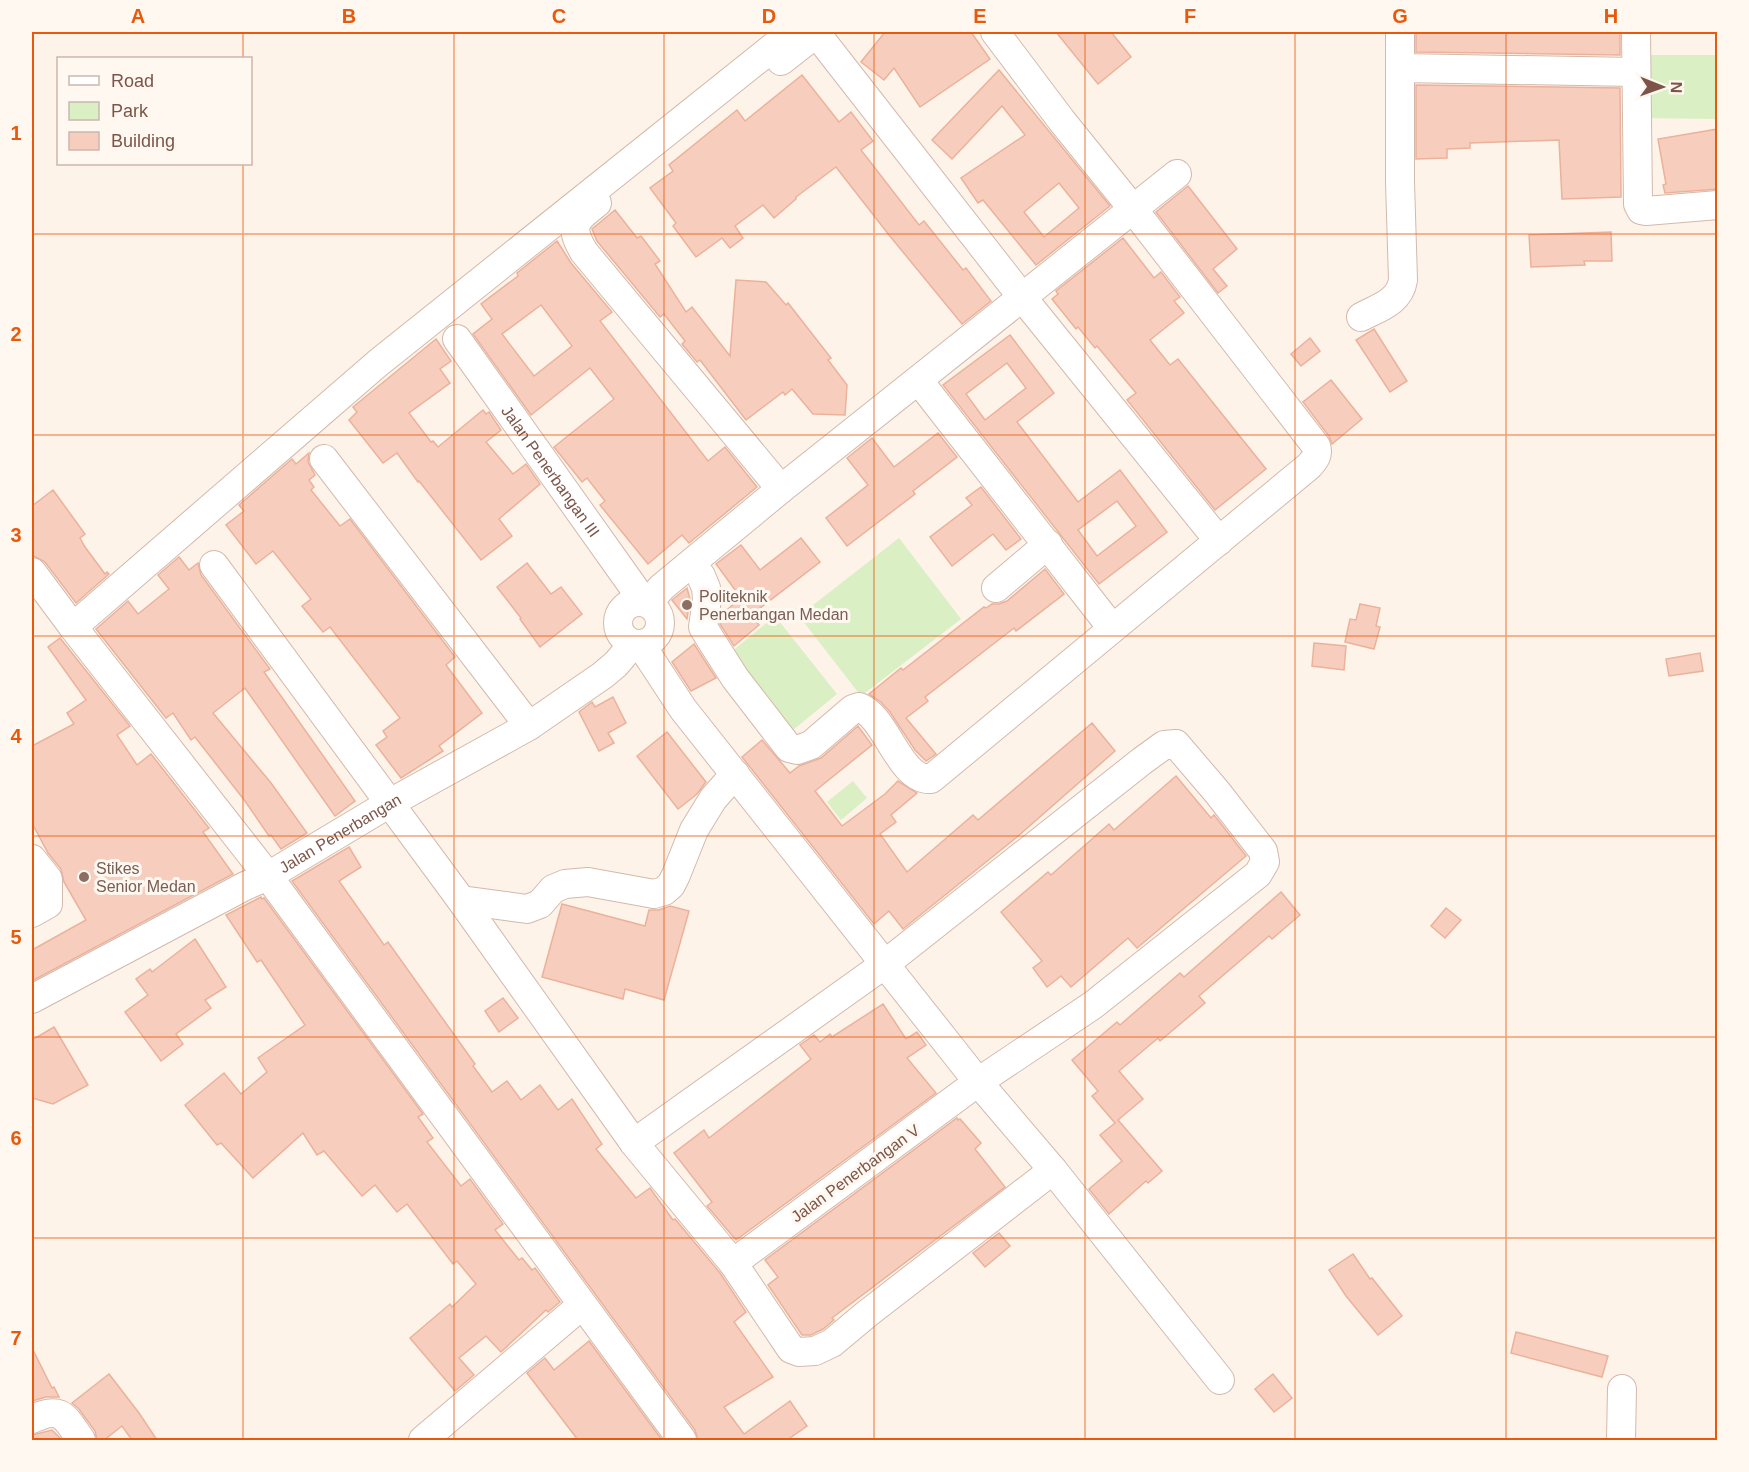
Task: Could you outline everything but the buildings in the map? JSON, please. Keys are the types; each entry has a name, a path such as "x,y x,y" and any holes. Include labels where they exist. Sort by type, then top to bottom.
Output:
{"street":[{"path":"809,32 1219,541"},
{"path":"781,489 584,252 576,239 574,228 577,219 586,211 809,32"},
{"path":"73,627 378,363 809,32"},
{"path":"692,564 706,588 707,599 703,627 735,678 789,748 796,750 811,745 853,709 859,707 868,713 917,776 931,779 1309,466 1318,452 1316,446 995,32"},
{"path":"1361,317 1396,296 1402,287 1403,280 1400,182 1400,32"},
{"path":"1636,32 1637,201 1641,210 1718,205"},
{"path":"1400,68 1636,72"},
{"path":"1177,174 781,489 646,602 627,605 618,620 623,637 637,645 683,709 978,1082 1053,1170 1220,1380"},
{"name":"Jalan Penerbangan III","path":"457,339 646,602"},
{"path":"919,381 1112,628"},
{"path":"324,459 529,726"},
{"path":"996,588 1048,544"},
{"path":"214,565 461,900 634,1143 733,1263 791,1349 799,1352 815,1351 832,1343 868,1312 1053,1170"},
{"path":"32,572 268,876 679,1439"},
{"name":"Jalan Penerbangan","path":"32,999 268,876 390,803 529,726 603,675 637,645"},
{"name":"Jalan Penerbangan V","path":"733,1263 978,1082 1093,1005 1258,874 1265,862 1263,851 1176,744 1164,745 1108,786 885,964"},
{"path":"461,900 527,909 540,904 553,889 565,884 588,882 654,894 664,891 671,885 676,875 694,830 713,799 735,774"},
{"path":"32,859 48,879 48,904 32,913"},
{"path":"634,1143 885,964"},
{"path":"423,1440 582,1305"},
{"path":"1621,1440 1622,1389"},
{"path":"32,1419 45,1412 63,1415 81,1440"}],"green space":[{"path":"1637,55 1717,55 1717,119 1637,118"},
{"path":"899,538 961,619 861,696 799,616"},
{"path":"775,616 837,694 793,730 731,652"},
{"path":"853,781 867,798 841,820 827,802"}],"place":[{"name":"Politeknik Penerbangan Medan","path":"687,605"},
{"name":"Stikes Senior Medan","path":"84,877"}]}
